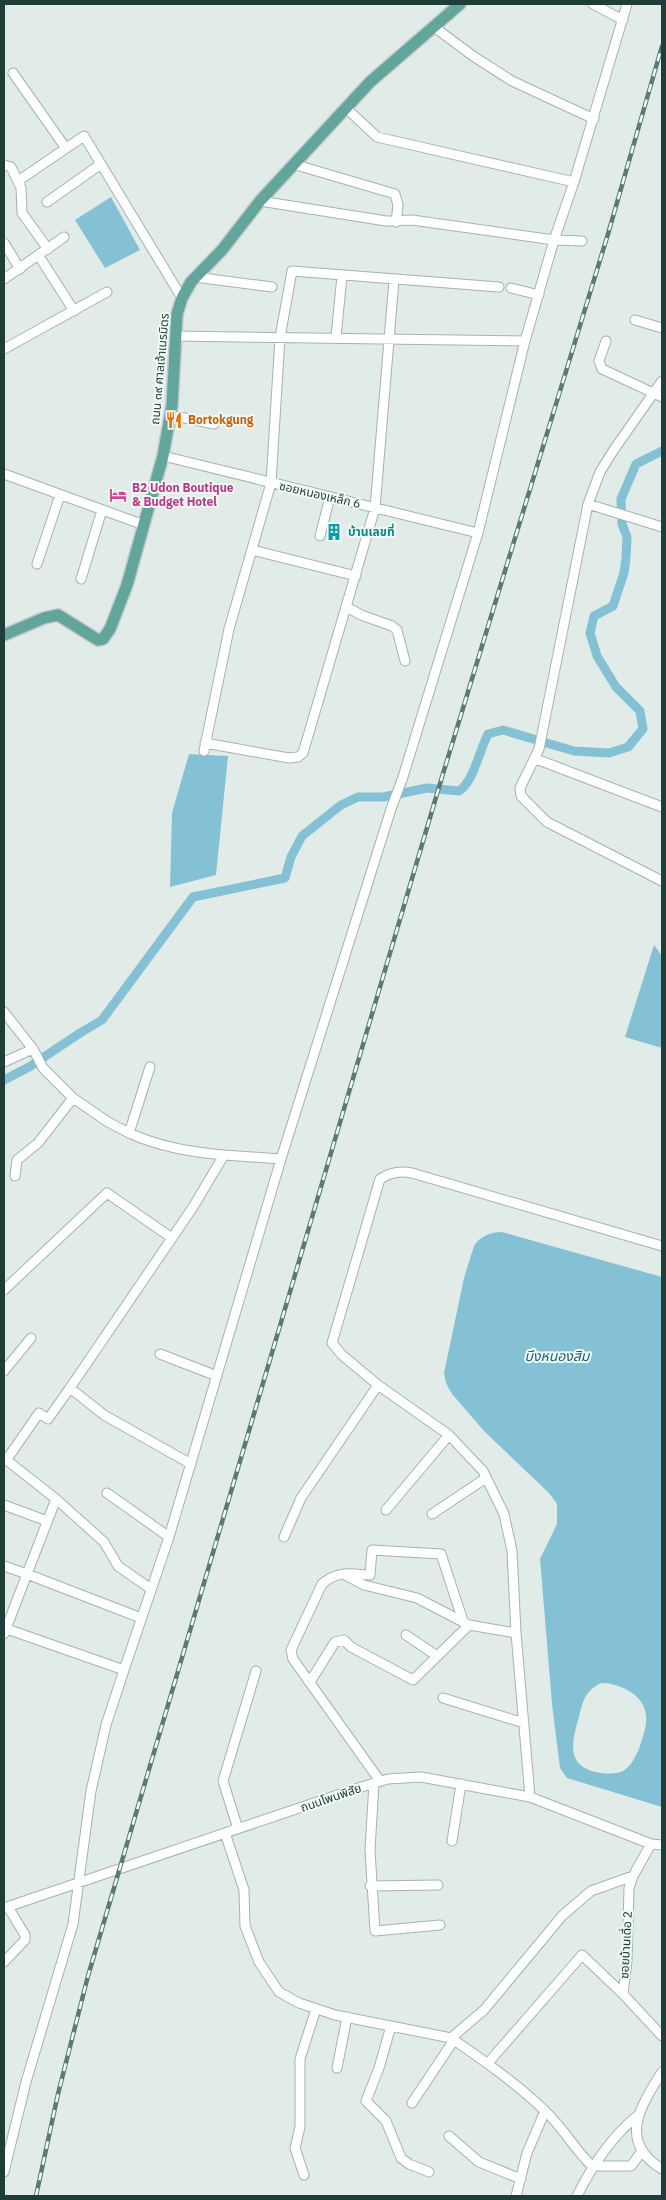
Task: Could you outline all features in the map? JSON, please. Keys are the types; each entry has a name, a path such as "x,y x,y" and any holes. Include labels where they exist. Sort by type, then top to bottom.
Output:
{"main road":[{"name":"ถนน ๓๙ ศาลเจ้าเนรมิตร","path":"4,635 44,618 58,615 92,637 98,640 103,639 110,629 119,608 163,456 170,415 177,314 182,298 196,277 222,250 260,201 370,82 460,4"}],"street":[{"path":"593,4 622,20"},
{"path":"4,2172 26,2082 73,1924 91,1791 106,1725 169,1538 281,1159 391,809 403,777 478,533 525,341 594,119 627,4"},
{"path":"434,27 473,56 512,81 594,119"},
{"path":"13,73 65,147"},
{"path":"346,108 377,137 574,182"},
{"path":"18,181 65,147 84,136 182,298"},
{"path":"47,202 101,164"},
{"path":"293,164 395,194 397,201 396,222"},
{"path":"4,165 11,167 21,188 22,213 48,248"},
{"path":"260,201 396,222 412,220 557,240 582,241"},
{"path":"4,279 64,237"},
{"path":"4,243 20,269"},
{"path":"39,256 74,311"},
{"path":"394,280 375,508 304,749 300,756 289,758 204,747 229,628 271,483 280,337 292,271 499,287"},
{"path":"336,338 342,276"},
{"path":"196,277 272,287"},
{"path":"511,288 538,295"},
{"path":"4,349 107,292"},
{"path":"635,320 662,328"},
{"path":"175,336 525,341"},
{"path":"606,341 599,361 602,369 658,395"},
{"path":"662,381 658,395 608,458 600,472 588,504 539,749 536,759 520,788 521,796 547,822 662,881"},
{"path":"170,415 214,424"},
{"name":"ซอยหนองเหล็ก 6","path":"163,456 478,533"},
{"path":"4,474 144,525"},
{"path":"37,564 60,495"},
{"path":"320,536 330,497"},
{"path":"588,504 662,527"},
{"path":"81,579 102,510"},
{"path":"252,550 356,576"},
{"path":"347,607 361,615 392,626 396,630 405,661"},
{"path":"536,759 662,807"},
{"path":"5,1016 34,1051 41,1064 73,1098 108,1122 129,1133 171,1148 224,1155 281,1159"},
{"path":"4,1062 34,1051"},
{"path":"129,1133 150,1067"},
{"path":"15,1176 17,1160 38,1143 73,1098"},
{"path":"151,1588 118,1566 104,1542 56,1499 5,1458 39,1413 48,1419 193,1207 224,1155"},
{"path":"530,1797 516,1633 512,1550 504,1514 483,1471 449,1435 378,1385 342,1355 332,1343 380,1179 388,1175 401,1172 412,1173 662,1246"},
{"path":"4,1290 108,1193 172,1238"},
{"path":"4,1371 30,1338"},
{"path":"160,1354 217,1376"},
{"path":"284,1537 300,1498 378,1385"},
{"path":"70,1388 104,1415 190,1464"},
{"path":"386,1510 449,1435"},
{"path":"432,1514 486,1478"},
{"path":"107,1493 169,1538"},
{"path":"56,1499 4,1631 124,1670"},
{"path":"4,1505 47,1521"},
{"path":"440,1925 375,1930 370,1886 370,1850 377,1782 293,1659 290,1650 322,1584 328,1578 340,1573 370,1575 372,1550 441,1554 466,1623"},
{"path":"4,1566 141,1618"},
{"path":"340,1573 364,1585 417,1598 466,1623 516,1633"},
{"path":"310,1682 335,1642 339,1640 344,1640 351,1647 412,1680 437,1656 466,1623"},
{"path":"406,1635 437,1656"},
{"path":"238,1829 223,1781 256,1671"},
{"path":"443,1698 524,1723"},
{"name":"ถนนโพนพิสัย","path":"6,1908 377,1782 401,1776 421,1777 530,1797 651,1844 662,1845"},
{"path":"452,1841 461,1784"},
{"path":"225,1833 244,1890 244,1926 260,1962 279,1992 299,2003 348,2018 452,2039 488,2063 545,2111 578,2152 592,2166 631,2166 642,2151"},
{"name":"ซอยบ้านเดื่อ 2","path":"651,1844 633,1876 628,1894 627,1961 623,1994 662,2036"},
{"path":"412,2103 452,2039 484,2010 556,1923 591,1891 633,1876"},
{"path":"370,1886 438,1885"},
{"path":"4,1962 25,1940 25,1935 6,1908"},
{"path":"488,2063 582,1955 623,1994"},
{"path":"304,2175 295,2148 300,2127 300,2059 316,2009"},
{"path":"337,2068 348,2018"},
{"path":"391,2026 379,2068 366,2101 386,2120 401,2158 409,2164 429,2172"},
{"path":"577,2196 592,2166 621,2130 637,2116 646,2096 662,2072"},
{"path":"516,2196 527,2153 545,2111"},
{"path":"637,2116 638,2134 642,2151 662,2169"},
{"path":"449,2136 479,2162 521,2179"}],"water":[{"path":"111,197 140,250 105,268 75,220"},
{"path":"189,754 228,756 216,875 170,887 172,813"},
{"path":"654,945 662,956 662,1048 625,1037"},
{"name":"บึงหนองสิม","path":"498,1232 662,1277 662,1807 567,1778 560,1768 552,1704 540,1559 557,1524 557,1504 549,1493 485,1432 452,1394 446,1383 444,1373 464,1278 474,1246 483,1237","holes":["601,1683 616,1685 636,1696 645,1709 646,1720 640,1746 631,1763 623,1771 606,1774 581,1766 574,1754 573,1747 575,1732 585,1697"]}],"waterway":[{"path":"4,1080 29,1067 102,1020 193,897 285,878 291,857 302,836 341,805 358,797 383,797 427,788 459,791 469,780 488,734 503,730 574,751 609,753 628,747 643,729 640,711 616,687 597,656 590,633 594,616 613,606 624,573 627,537 622,524 621,499 636,464 662,451"}],"railway":[{"path":"36,2196 58,2094 88,1976 442,777 608,234 662,46"}],"place":[{"name":"Bortokgung","path":"174,420"},
{"name":"B2 Udon Boutique & Budget Hotel","path":"118,495"},
{"name":"บ้านเลขที่","path":"334,532"}]}
